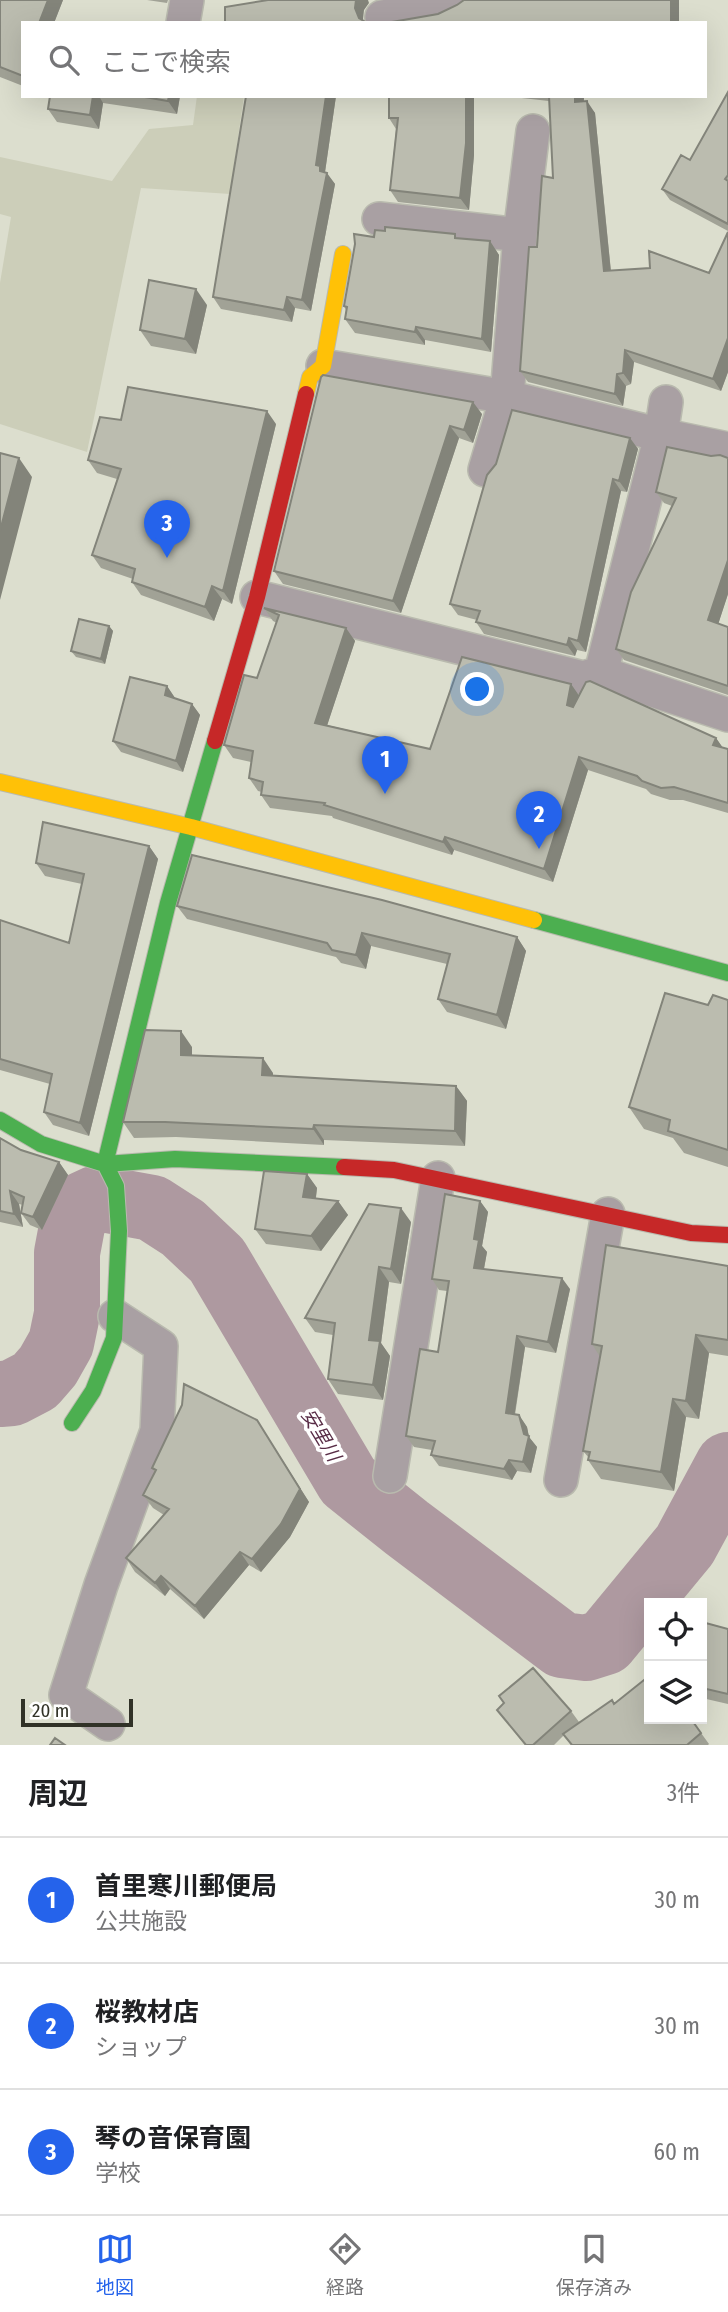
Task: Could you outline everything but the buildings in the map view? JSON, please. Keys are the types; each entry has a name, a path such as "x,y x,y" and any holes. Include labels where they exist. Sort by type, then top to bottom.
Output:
{"street":[{"path":"183,21 187,0"},
{"path":"382,17 443,7 457,0"},
{"path":"485,470 507,397 520,235 534,131"},
{"path":"379,219 520,235"},
{"path":"72,1423 93,1391 114,1338 118,1231 116,1185 105,1164 168,903 257,597 310,377 323,366 343,254"},
{"path":"323,366 507,397 723,448"},
{"path":"601,673 661,435 666,402"},
{"path":"257,597 583,678 601,673 728,715"},
{"path":"0,782 191,827 728,973"},
{"path":"0,1120 41,1144 105,1164 175,1159 394,1170 691,1233 728,1236"},
{"path":"390,1476 438,1178"},
{"path":"561,1480 608,1214"},
{"path":"108,1724 66,1695 101,1585 157,1431 161,1346 115,1316"}],"green space":[{"path":"197,98 244,98 230,194 141,188 87,452 0,424 0,283 11,217 0,214 0,157 112,181 149,129 193,125"}],"waterway":[{"name":"安里川","path":"0,1394 12,1393 35,1381 48,1366 61,1343 67,1314 67,1253 73,1221 84,1204 97,1198 152,1208 183,1228 217,1260 348,1481 562,1645 586,1648 605,1642 685,1545 728,1465"}],"traffic: fast":[{"path":"72,1423 93,1391 114,1338 119,1231 116,1186 105,1164 168,903 215,741"},
{"path":"534,920 728,973"},
{"path":"0,1120 41,1144 105,1164 175,1159 344,1167"}],"traffic: slow":[{"path":"306,394 310,377 323,366 343,254"},
{"path":"0,782 191,827 534,920"}],"traffic: jam":[{"path":"215,741 257,597 306,394"},
{"path":"344,1167 394,1170 691,1233 728,1235"}],"place":[{"name":"琴の音保育園","path":"167,558"},
{"name":"首里寒川郵便局","path":"385,794"},
{"name":"桜教材店","path":"539,849"}]}
